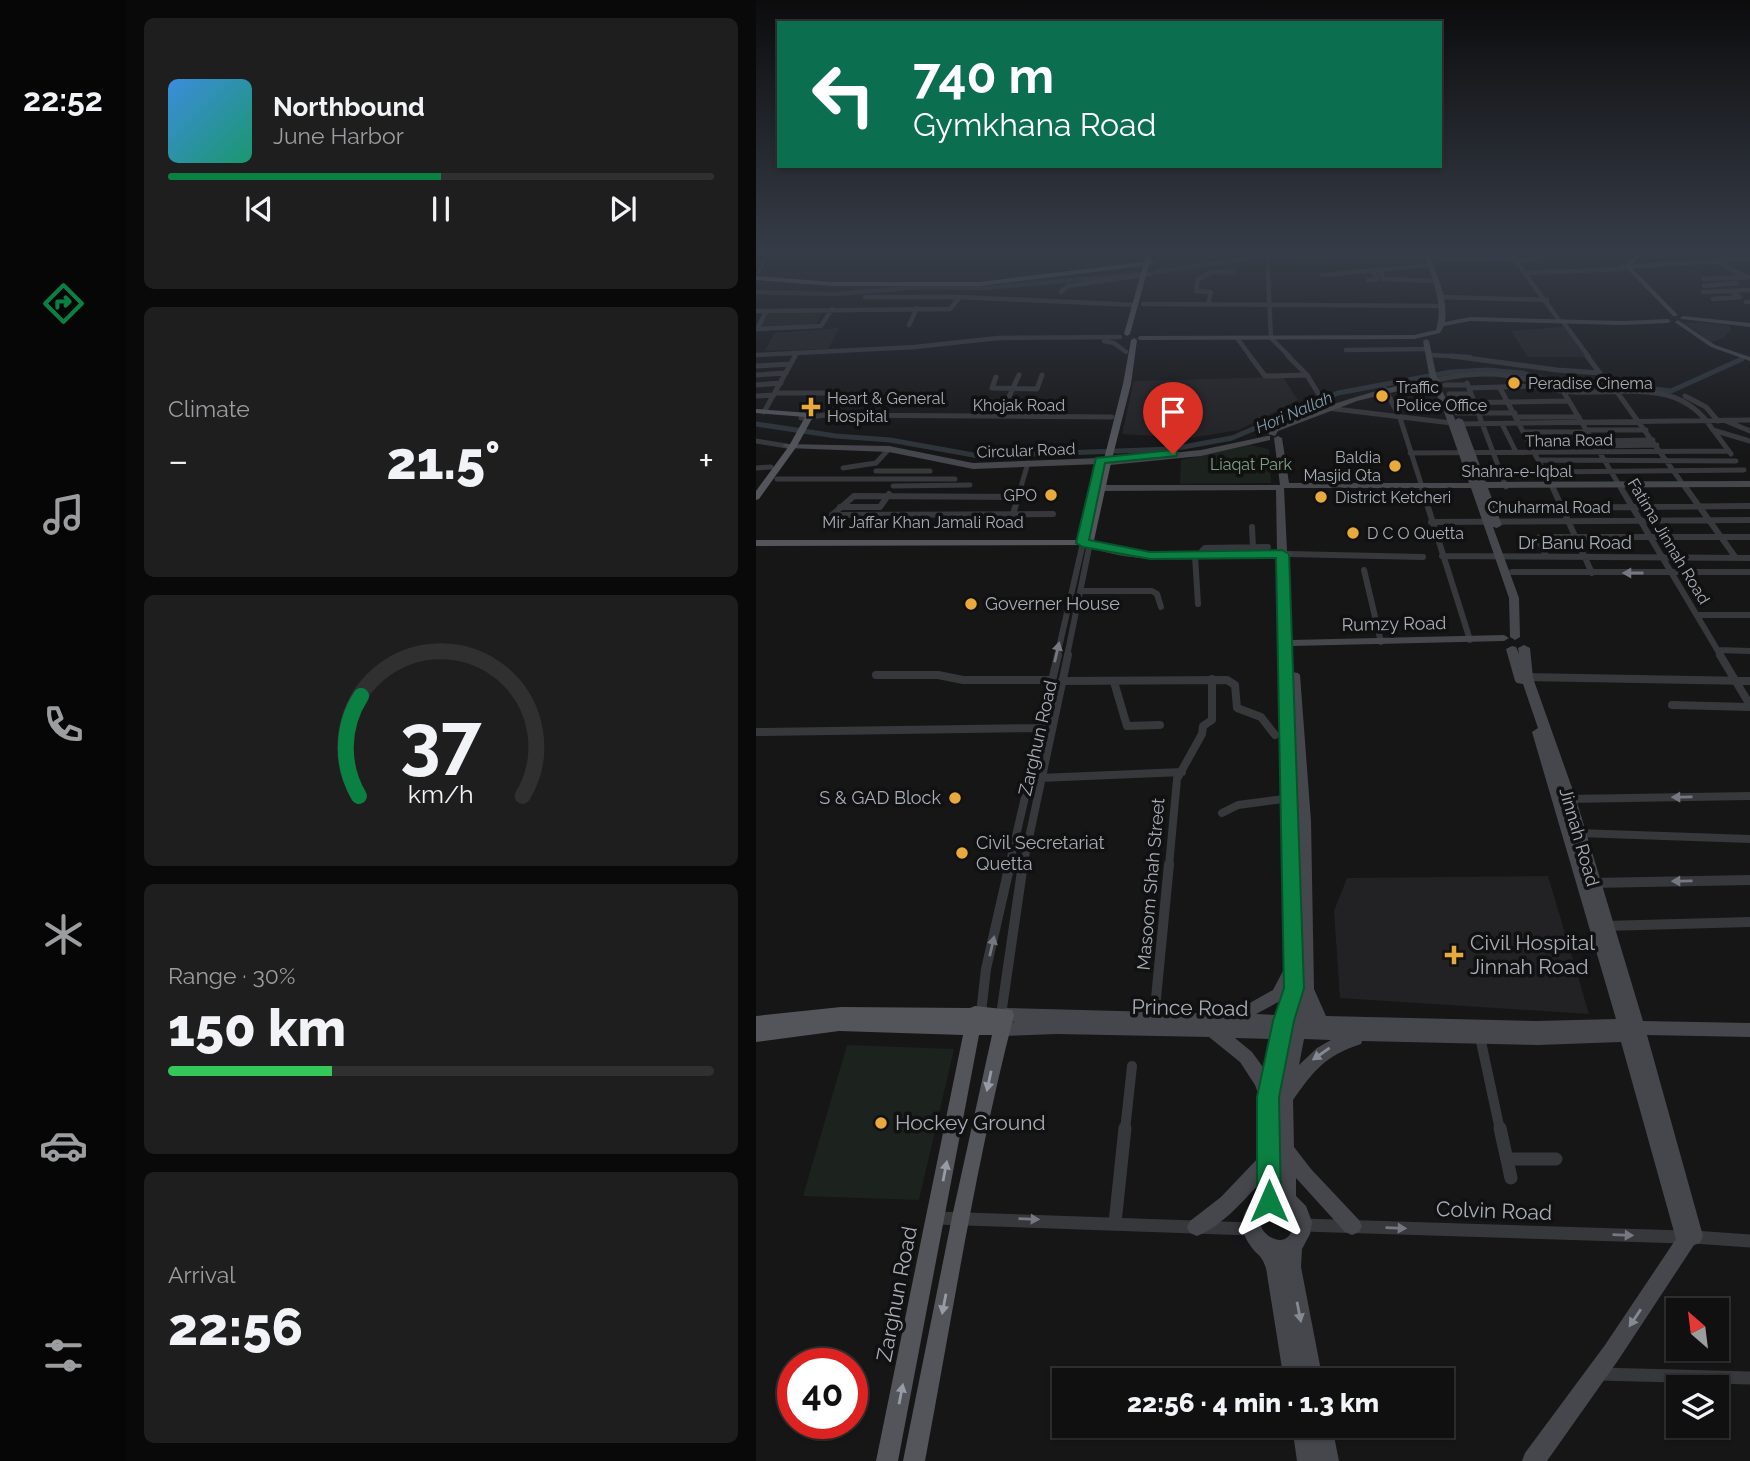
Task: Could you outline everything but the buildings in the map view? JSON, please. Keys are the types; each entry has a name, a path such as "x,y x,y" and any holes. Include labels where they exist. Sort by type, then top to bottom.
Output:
{"main road":[{"name":"Zarghun Road","path":"1087,541 1102,488 1112,417 1125,374 1126,352 1135,319"},
{"name":"Zarghun Road","path":"1087,541 1125,374 1130,337"},
{"path":"756,497 802,425 759,412"},
{"name":"Circular Road","path":"1106,461 1201,453 1272,436"},
{"path":"756,488 790,446"},
{"name":"Mir Jaffar Khan Jamali Road","path":"756,541 1087,541"},
{"name":"Prince Road","path":"756,1023 841,1014 976,1018 1057,1027 1210,1030"},
{"name":"Zarghun Road","path":"887,1461 976,1018"},
{"name":"Prince Road","path":"756,1035 839,1024 976,1018"},
{"name":"Zarghun Road","path":"914,1461 961,1217 1003,1020"},
{"name":"Prince Road","path":"1003,1020 1233,1020 1290,1026 1321,1022 1630,1030"}],"street":[{"path":"762,319 757,329 821,326 825,319"},
{"path":"909,325 912,319"},
{"path":"1269,319 1271,338 1307,376 1327,408 1455,424 1502,424 1518,418"},
{"name":"Jinnah Road","path":"1437,319 1434,335 1438,379 1436,385 1455,424 1503,556 1514,598 1514,643 1574,833 1688,1237"},
{"path":"1346,350 1434,335 1462,319"},
{"path":"1471,319 1664,319"},
{"path":"1674,319 1713,346 1750,359"},
{"path":"1676,319 1750,326"},
{"path":"1561,321 1608,384"},
{"path":"756,355 915,347 998,338 1434,335 1464,356 1568,374 1600,373"},
{"path":"1091,338 1114,343 1126,352"},
{"path":"1237,338 1265,376 1307,376"},
{"path":"759,412 775,394 796,353"},
{"path":"1741,356 1750,353"},
{"path":"756,366 790,364"},
{"path":"756,375 786,373"},
{"path":"996,377 992,388 1037,388 1042,374"},
{"name":"Circular Road","path":"790,446 889,449 973,466 1106,461 1191,451 1272,436 1327,408 1385,389 1468,374 1523,378 1563,391 1647,391 1689,403 1710,422"},
{"path":"1008,400 1019,375"},
{"path":"1438,379 1468,387 1546,386"},
{"name":"Jinnah Road","path":"1438,379 1449,394 1457,413 1455,424"},
{"path":"756,385 781,383"},
{"path":"1449,394 1468,387"},
{"path":"1468,387 1506,486"},
{"path":"1500,388 1540,460 1592,573"},
{"path":"1385,389 1400,418 1419,487 1470,640"},
{"name":"Fatima Jinnah Road","path":"1563,391 1750,706"},
{"path":"1617,392 1736,558"},
{"path":"756,396 832,393"},
{"path":"1677,393 1706,407 1718,421"},
{"path":"1453,403 1569,401"},
{"path":"1457,413 1640,422 1750,420"},
{"name":"Khojak Road","path":"802,425 1112,417"},
{"path":"1726,421 1735,428 1750,432"},
{"path":"1710,422 1713,430 1744,470 1750,483"},
{"path":"1502,424 1516,452"},
{"path":"1713,430 1750,441"},
{"path":"1525,432 1592,440 1653,440"},
{"path":"1272,436 1283,488 1282,551 1304,821 1306,989 1321,1022"},
{"path":"1530,440 1653,440"},
{"name":"Thana Road","path":"1410,453 1536,452 1592,440 1653,440 1729,451"},
{"path":"756,441 790,446"},
{"path":"756,448 774,445"},
{"path":"843,468 876,463 889,449"},
{"path":"1540,460 1736,461"},
{"path":"1013,514 1028,463"},
{"path":"840,507 883,506 901,464"},
{"path":"756,468 771,467"},
{"path":"1545,472 1744,470"},
{"path":"876,471 930,471"},
{"path":"777,479 955,479"},
{"path":"894,481 970,485"},
{"name":"Shahra-e-Iqbal","path":"1102,488 1750,483"},
{"path":"923,507 933,485"},
{"path":"1018,497 855,496 832,515 1053,514"},
{"path":"1510,508 1750,506"},
{"name":"Chuharmal Road","path":"1431,522 1750,520"},
{"path":"1252,527 1253,547"},
{"path":"1546,556 1538,538 1750,537"},
{"path":"1087,541 1150,556 1282,551 1423,556"},
{"name":"Zarghun Road","path":"1003,1020 1004,967 1040,778 1083,591 1087,541"},
{"name":"Zarghun Road","path":"976,1018 1051,680 1087,541"},
{"path":"1198,604 1199,553 1205,548 1253,547 1282,551"},
{"name":"Dr Banu Road","path":"1442,556 1750,558"},
{"name":"Jinnah Road","path":"1503,556 1512,572 1523,607 1514,643"},
{"path":"1364,570 1381,642"},
{"path":"1512,572 1750,572"},
{"path":"1083,591 1152,591 1157,594 1161,607"},
{"path":"1697,615 1750,615"},
{"name":"Rumzy Road","path":"1289,645 1470,640 1514,643"},
{"name":"Rumzy Road","path":"1289,645 1514,643"},
{"path":"1278,1201 1276,1098 1290,1026 1294,988 1289,645"},
{"path":"1717,650 1750,651"},
{"path":"876,674 938,675 963,680 1051,680"},
{"path":"1524,677 1750,681"},
{"name":"Masoom Shah Street","path":"1154,1019 1177,779 1202,734 1203,726 1213,720 1212,679"},
{"path":"1062,681 1232,681 1235,685 1237,708 1261,717 1275,735"},
{"path":"1114,682 1127,726 1160,724"},
{"path":"1672,705 1750,706"},
{"path":"756,732 1040,728"},
{"path":"1040,778 1182,772"},
{"path":"1564,799 1750,796"},
{"path":"1222,813 1238,805 1291,798"},
{"path":"1574,833 1750,839"},
{"path":"1587,883 1750,880"},
{"path":"1601,926 1750,922"},
{"path":"1233,1020 1279,994 1294,965"},
{"path":"1290,1026 1306,989"},
{"name":"Prince Road","path":"1210,1030 1290,1026 1376,1034 1480,1037 1630,1030 1750,1030"},
{"path":"1210,1030 1235,1045 1251,1060 1276,1098"},
{"path":"1276,1098 1312,1059 1325,1050 1341,1042 1376,1034"},
{"path":"1480,1037 1511,1178"},
{"path":"1115,1223 1132,1066"},
{"path":"1277,1153 1304,1175 1352,1226"},
{"path":"1198,1227 1222,1210 1277,1153"},
{"path":"1507,1159 1556,1159"},
{"path":"1278,1201 1297,1208 1303,1225 1300,1236 1292,1245 1280,1249 1268,1247 1257,1240 1252,1229 1255,1212 1278,1201"},
{"path":"936,1218 1252,1229"},
{"name":"Colvin Road","path":"1303,1225 1750,1241"},
{"path":"1533,1461 1612,1352 1688,1237"},
{"path":"1292,1245 1290,1268 1309,1368"},
{"path":"1268,1247 1276,1268 1293,1368"},
{"path":"1594,1374 1750,1378"},
{"path":"1310,1438 1324,1460"},
{"path":"1322,1438 1324,1460"}],"shaded area":[{"path":"1685,323 1730,326 1731,330 1723,338 1711,342"},
{"path":"1569,326 1588,357 1528,357 1511,331"},
{"path":"839,328 828,349 765,351 774,333"},
{"path":"1283,377 1298,400 1239,430 1190,438 1122,434 1134,381"},
{"name":"Civil Hospital Jinnah Road","path":"1548,876 1589,1014 1340,998 1334,911 1347,878"}],"green space":[{"path":"764,319 818,319 815,325 759,328"},
{"name":"Liaqat Park","path":"1250,445 1269,449 1271,483 1180,484 1181,460"},
{"name":"Hockey Ground","path":"847,1045 954,1049 919,1200 803,1196"}],"waterway":[{"name":"Hori Nallah","path":"756,424 836,436 890,440 979,456 1172,449 1232,438 1338,393 1451,372 1487,370 1522,373 1574,387 1638,387 1671,391 1742,359"}],"place":[{"name":"Peradise Cinema","path":"1514,383"},
{"name":"Traffic Police Office","path":"1382,396"},
{"name":"Heart & General Hospital","path":"811,407"},
{"name":"Baldia Masjid Qta","path":"1395,466"},
{"name":"GPO","path":"1051,495"},
{"name":"District Ketcheri","path":"1321,497"},
{"name":"D C O Quetta","path":"1353,533"},
{"name":"Governer House","path":"971,604"},
{"name":"S & GAD Block","path":"955,798"},
{"name":"Civil Secretariat Quetta","path":"962,853"},
{"name":"Civil Hospital Jinnah Road","path":"1454,955"},
{"name":"Hockey Ground","path":"881,1123"}],"route":[{"path":"1173,454 1100,460 1083,543 1150,556 1282,554 1293,867 1294,988 1283,1021 1268,1097 1269,1201"}]}
